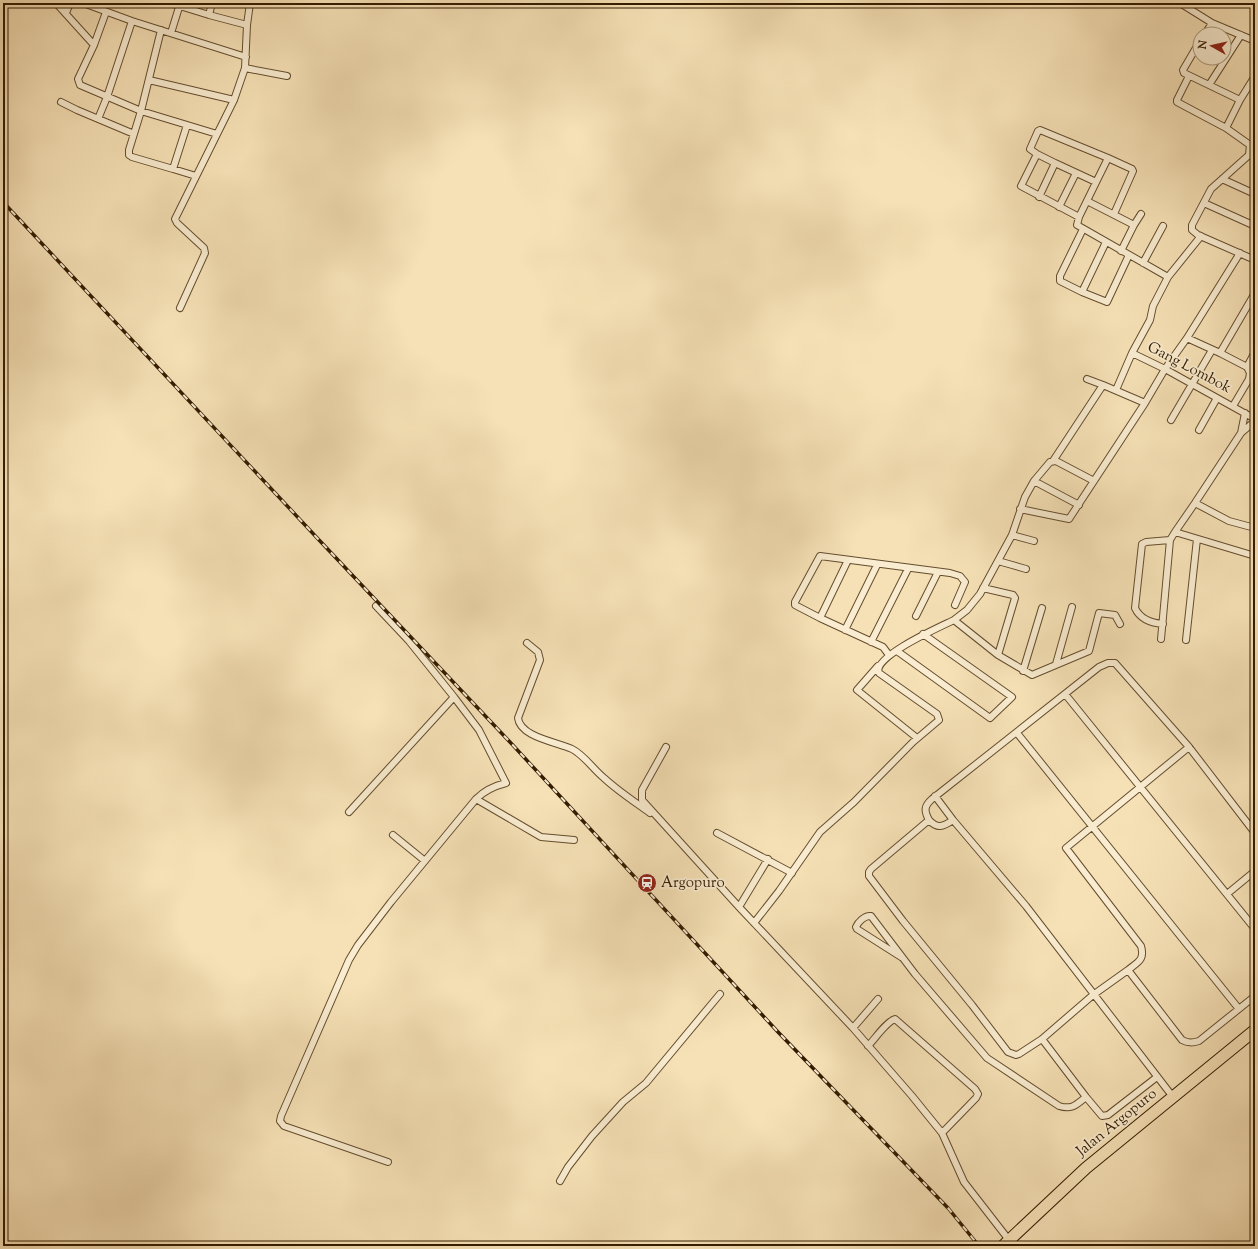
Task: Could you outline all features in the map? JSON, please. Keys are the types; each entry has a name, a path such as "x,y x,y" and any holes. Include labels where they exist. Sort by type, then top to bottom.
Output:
{"highway":[{"name":"Jalan Argopuro","path":"1006,1243 1086,1168 1255,1030"}],"street":[{"path":"56,3 94,44"},
{"path":"66,13 70,3"},
{"path":"83,3 132,21 246,57"},
{"path":"170,3 247,25"},
{"path":"209,15 212,3"},
{"path":"180,308 205,253 204,248 176,223 176,216 234,100 245,68 247,25 250,3"},
{"path":"1180,3 1212,23 1255,41"},
{"path":"171,33 180,5"},
{"path":"106,12 94,44 78,79 78,83 141,111 217,134"},
{"path":"98,119 107,97 132,21"},
{"path":"161,30 141,111 128,154 130,157 196,176"},
{"path":"1209,85 1241,35"},
{"path":"1192,55 1183,70 1184,73 1240,100"},
{"path":"245,68 287,76"},
{"path":"1189,76 1177,102 1226,128 1250,145 1252,156 1211,189 1192,227 1193,232 1255,260"},
{"path":"1226,128 1240,100 1255,76"},
{"path":"149,80 234,100"},
{"path":"62,102 134,134"},
{"path":"172,169 186,125"},
{"path":"1096,182 1055,163 1030,149 1038,132 1040,130 1132,169 1133,171 1114,214"},
{"path":"1250,145 1255,139"},
{"path":"1037,154 1021,185 1022,188 1079,217"},
{"path":"1108,158 1076,224 1168,277"},
{"path":"1039,197 1055,163"},
{"path":"1059,207 1076,173"},
{"path":"1222,179 1255,194"},
{"path":"1087,201 1114,214 1134,226"},
{"path":"1204,203 1255,226"},
{"path":"1121,251 1141,214"},
{"path":"1148,265 1163,226"},
{"path":"1083,229 1060,279 1062,282 1107,302 1129,255"},
{"path":"1116,390 1132,353 1150,320 1152,306 1168,277 1201,236"},
{"path":"1082,292 1106,242"},
{"path":"1020,508 1069,519 1146,404 1165,369 1187,338 1240,253"},
{"path":"1220,353 1255,293"},
{"path":"1187,338 1247,367 1250,373 1249,378 1233,406"},
{"path":"1171,420 1212,350"},
{"path":"1247,367 1255,352"},
{"name":"Gang Lombok","path":"1132,353 1233,406 1255,420"},
{"path":"1087,379 1146,404"},
{"path":"917,738 857,690 884,658 923,634 954,620 973,604 1012,535 1020,508 1034,481 1050,462 1053,461 1102,385"},
{"path":"1199,430 1217,398"},
{"path":"1241,433 1245,413"},
{"path":"1161,639 1170,540 1196,503 1241,433 1255,420"},
{"path":"1053,461 1094,481"},
{"path":"1034,481 1078,505"},
{"path":"1196,503 1229,521 1255,528"},
{"path":"1175,532 1255,556"},
{"path":"1012,535 1034,541"},
{"path":"1186,640 1197,539"},
{"path":"1162,624 1148,621 1138,614 1135,608 1142,544 1146,542 1170,540"},
{"path":"890,655 883,647 796,606 795,602 820,556 960,576 965,582 954,605"},
{"path":"820,618 848,560"},
{"path":"998,561 1026,569"},
{"path":"845,630 877,564"},
{"path":"871,642 908,569"},
{"path":"916,616 938,572"},
{"path":"983,588 1013,595 1015,598 998,655"},
{"path":"376,606 409,641 479,730 506,783 496,785 485,790 476,799 391,902 358,945 349,960 280,1121 284,1126 388,1162"},
{"path":"1056,664 1072,607"},
{"path":"1023,671 1042,608"},
{"path":"954,620 998,655 1032,675 1089,651 1099,613 1115,615 1120,624"},
{"path":"1255,622 1255,631"},
{"path":"897,651 990,718 1012,697 923,634"},
{"path":"527,643 538,652 540,660 518,718 520,725 532,734 572,749 578,753 610,783 661,822"},
{"path":"953,820 944,826 935,826 928,820 926,815 925,808 927,803 1099,667 1108,663 1115,663 1189,747 1255,833"},
{"path":"754,923 820,832 854,802 917,738 939,720 939,717 879,673 877,670 878,666"},
{"path":"1065,694 1255,929"},
{"path":"349,812 454,697"},
{"path":"1017,733 1240,1009"},
{"path":"666,747 644,787 642,800 739,908 853,1028 912,1096 942,1133 960,1177 1006,1243"},
{"path":"928,820 871,869 869,876 903,921 972,1005 1008,1052 1016,1055 1042,1039 1093,995 1142,959 1143,953 1141,946 1066,848 1092,825 1189,747"},
{"path":"935,796 953,820 1026,906 1173,1097"},
{"path":"476,799 542,837 574,840"},
{"path":"717,833 792,872"},
{"path":"393,835 426,861"},
{"path":"739,908 768,859"},
{"path":"1227,894 1255,871"},
{"path":"901,957 857,929 856,927 858,923 868,916 871,916 901,957 988,1058 1059,1106 1073,1107 1086,1097"},
{"path":"1128,970 1182,1040 1187,1043 1199,1041 1255,996"},
{"path":"560,1181 568,1167 592,1136 623,1102 646,1083 720,994"},
{"path":"853,1028 878,999"},
{"path":"868,1046 887,1025 895,1019 975,1089 978,1094 976,1098 942,1133"},
{"path":"1042,1039 1086,1097 1100,1114 1105,1116 1157,1077"}],"railway":[{"path":"3,202 509,741 778,1032 948,1208 979,1246"}],"place":[{"name":"Argopuro","path":"647,883"}]}
